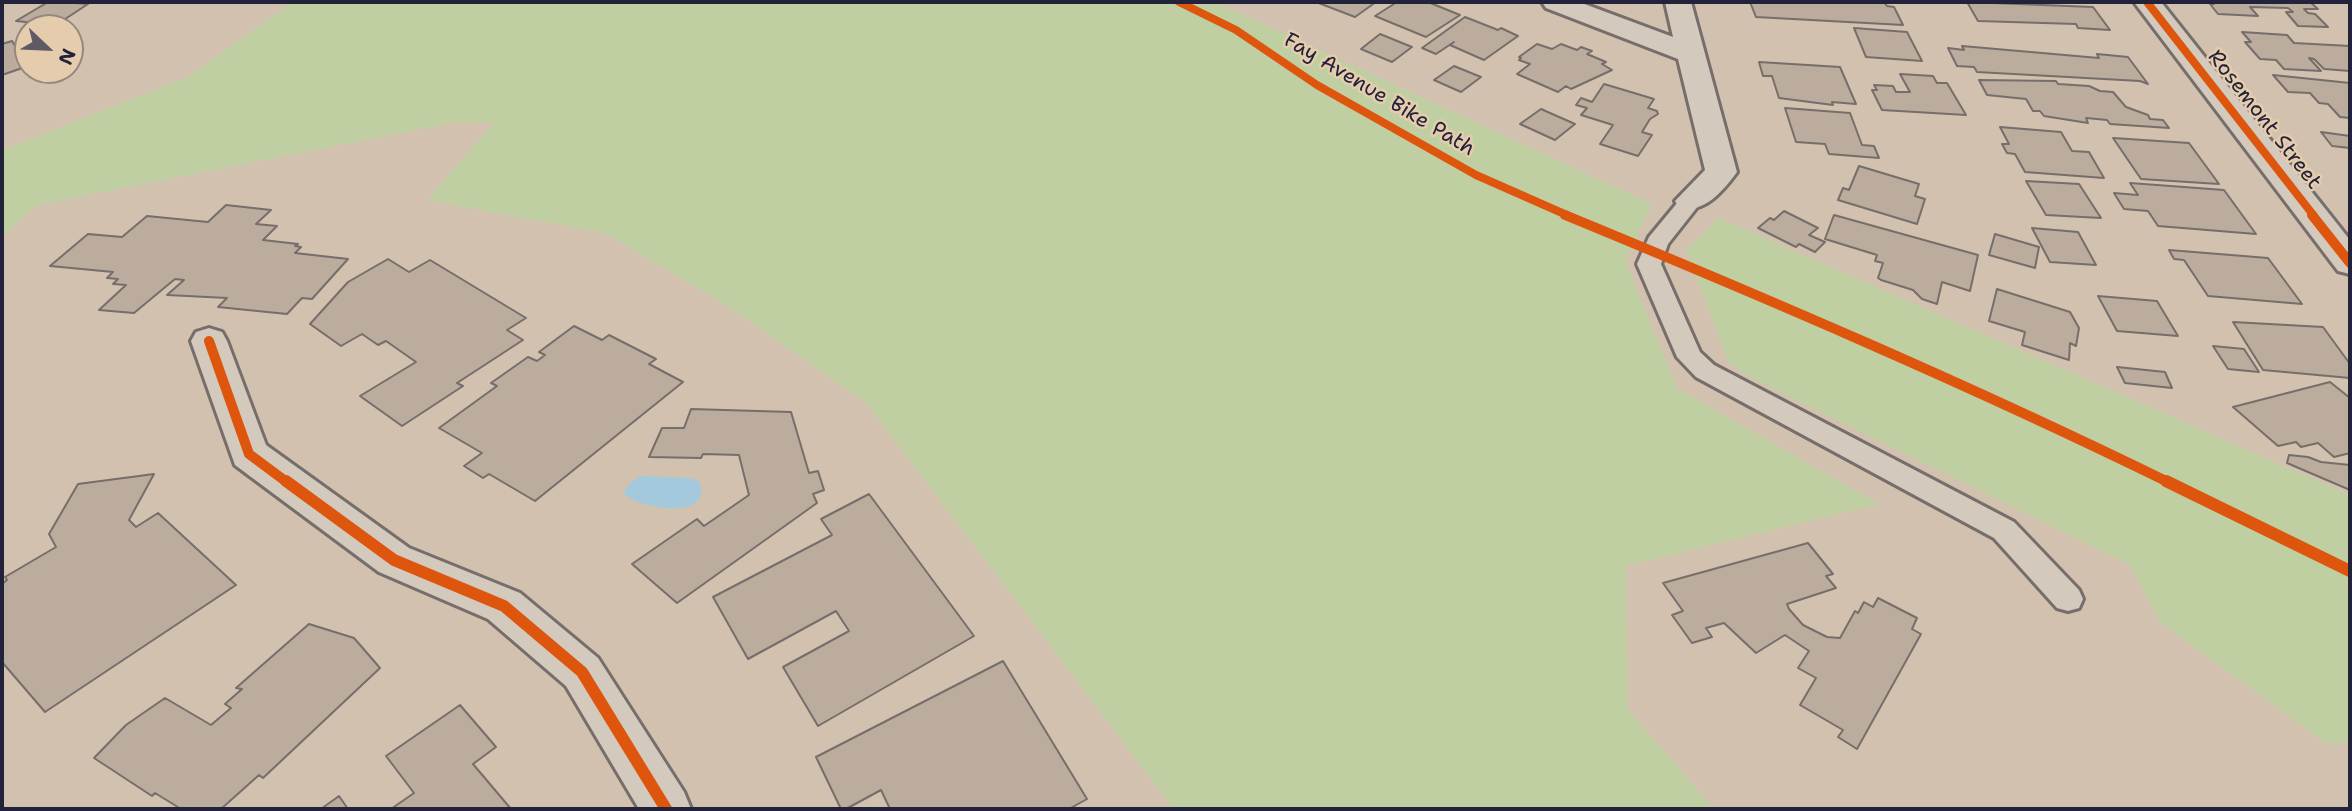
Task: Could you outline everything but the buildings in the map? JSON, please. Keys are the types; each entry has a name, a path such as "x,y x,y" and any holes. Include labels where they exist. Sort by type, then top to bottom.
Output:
{"street":[{"path":"1555,2 1691,54"},
{"path":"1678,2 1721,173 1691,201"},
{"name":"Rosemont Street","path":"2147,2 2350,263"},
{"path":"209,341 249,454 394,561 504,606 582,672 666,809"}],"lane":[{"path":"1691,201 1657,242 1650,264 1690,357 1705,372 2004,530 2067,599"}],"green space":[{"path":"292,2 1216,2 1652,204 1625,261 1677,388 1879,504 1626,566 1627,708 1714,809 1174,809 866,403 729,307 605,233 427,200 494,123 456,122 37,205 2,237 2,150 188,77"},
{"path":"1719,218 2350,495 2350,743 2327,744 2160,622 2130,565 1744,374 1728,361 1686,250"}],"water":[{"path":"641,476 692,478 699,482 701,494 696,502 687,507 645,504 624,494 630,483"}],"cycle path":[{"name":"Fay Avenue Bike Path","path":"1179,2 1236,30 1317,85 1476,175 1765,297 2060,429 2350,571"},
{"path":"2147,2 2350,263"},
{"path":"209,341 249,454 394,560 504,606 582,672 666,809"}]}
